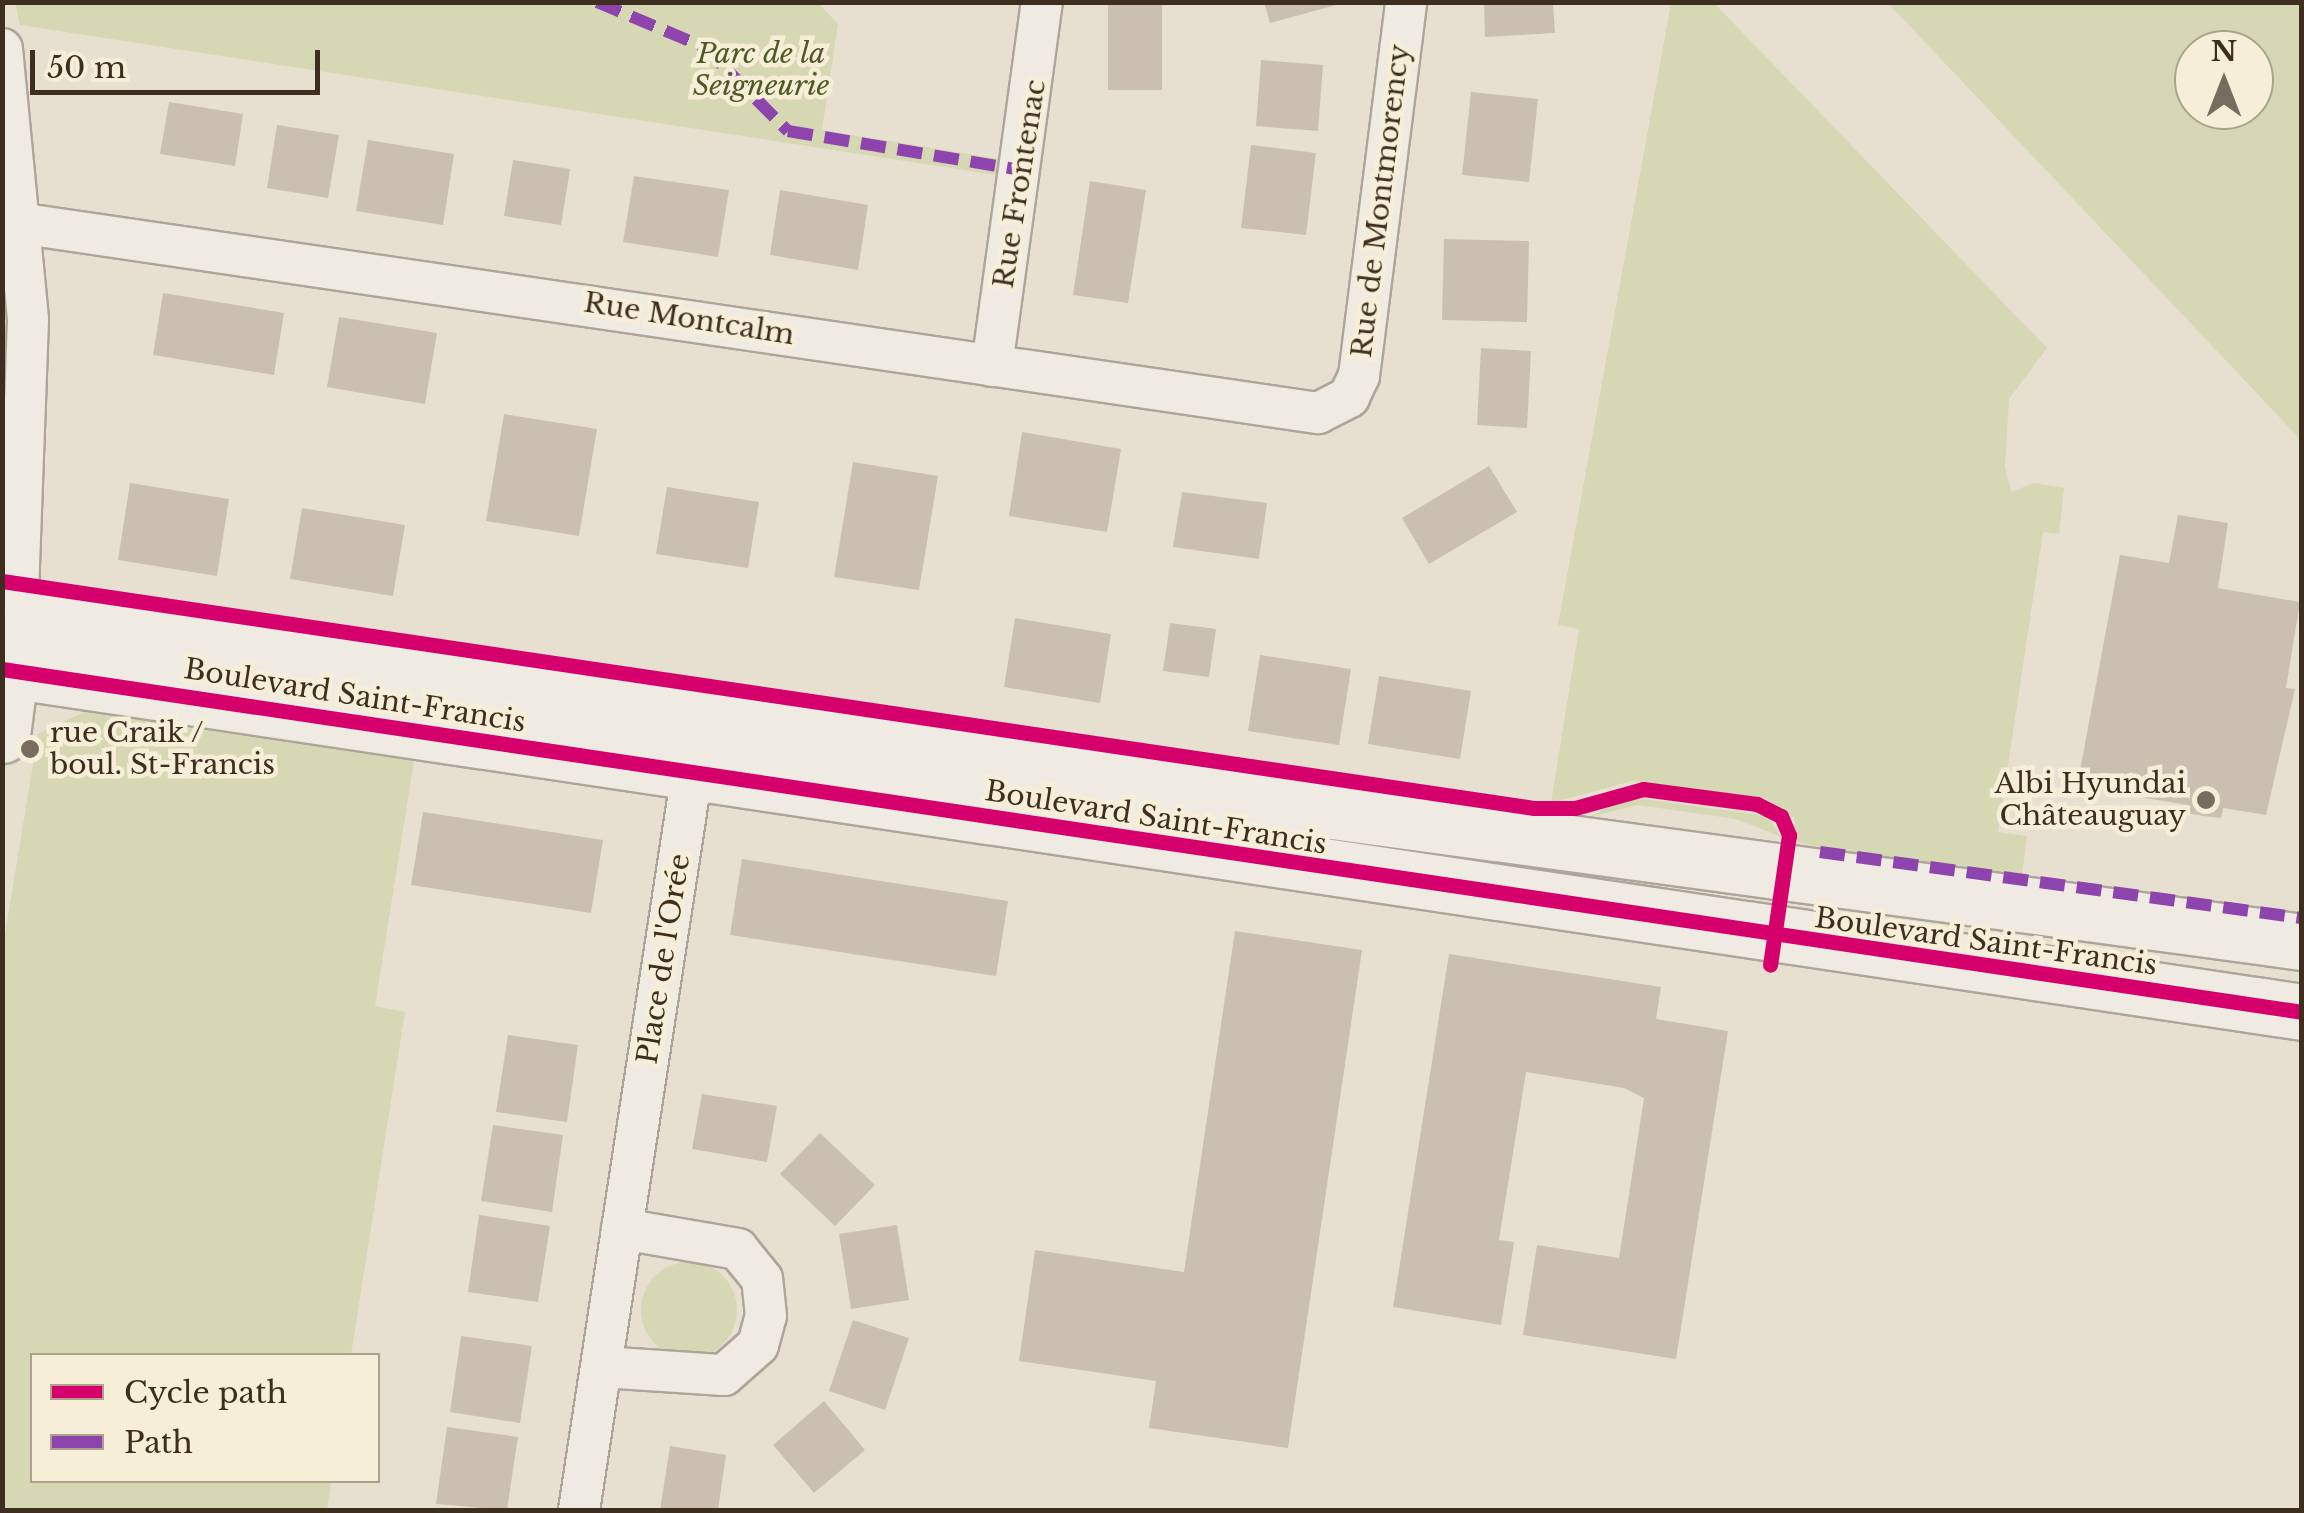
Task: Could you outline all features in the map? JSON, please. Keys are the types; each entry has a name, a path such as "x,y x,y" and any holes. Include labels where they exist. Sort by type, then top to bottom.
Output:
{"street":[{"name":"Rue Frontenac","path":"992,366 1042,2"},
{"name":"Rue de Montmorency","path":"1349,397 1360,376 1406,2"},
{"path":"2,50 25,224 28,466 2,736"},
{"name":"Rue Montcalm","path":"25,224 1300,414 1349,397"},
{"name":"Boulevard Saint-Francis","path":"8,643 701,718 2302,942"},
{"name":"Boulevard Saint-Francis","path":"8,643 692,772 2302,1012"},
{"name":"Place de l'Orée","path":"579,1510 701,718"},
{"path":"602,1367 724,1375 758,1345 766,1316 762,1279 738,1250 622,1229"}],"green space":[{"name":"Parc de la Seigneurie","path":"15,3 818,3 838,24 822,130 1005,160 1003,176 20,25"},
{"path":"1671,3 1714,3 2047,348 2009,399 2005,467 2011,492 2034,483 2064,488 2059,534 2043,532 1998,832 2027,836 2021,883 1823,855 1824,848 1797,842 1794,818 1765,798 1632,781 1551,803 1579,629 1558,625"},
{"path":"1888,3 2301,3 2301,440"},
{"path":"84,712 414,761 375,1006 405,1012 351,1353 30,1353 30,1483 331,1483 327,1510 3,1510 3,946 38,734"},
{"path":"1629,797 1768,816 1781,837 1736,819 1638,805 1589,817"},
{"path":"689,1262 707,1265 723,1276 734,1292 734,1328 723,1344 707,1355 689,1358 671,1355 655,1344 644,1328 641,1310 644,1292 655,1276 671,1265"}],"building":[{"path":"1108,2 1162,2 1162,90 1108,90"},
{"path":"1264,2 1340,2 1340,4 1270,23"},
{"path":"1484,2 1553,2 1555,33 1485,37"},
{"path":"1261,60 1323,65 1318,131 1256,126"},
{"path":"1471,92 1538,99 1529,182 1462,175"},
{"path":"169,102 243,114 235,166 160,154"},
{"path":"277,125 339,135 328,198 267,188"},
{"path":"368,140 454,154 443,225 356,211"},
{"path":"1251,145 1316,153 1306,235 1241,228"},
{"path":"513,160 570,169 561,225 504,216"},
{"path":"634,176 729,190 718,257 623,242"},
{"path":"1090,181 1146,190 1128,303 1073,295"},
{"path":"780,190 868,205 858,270 770,255"},
{"path":"1444,239 1529,241 1527,322 1442,320"},
{"path":"163,293 284,313 274,375 153,355"},
{"path":"339,317 437,333 425,404 327,387"},
{"path":"1481,348 1531,351 1527,428 1477,425"},
{"path":"504,414 597,429 579,536 486,521"},
{"path":"1022,432 1121,449 1107,532 1009,516"},
{"path":"853,462 938,476 919,590 834,577"},
{"path":"1489,466 1517,512 1429,564 1402,518"},
{"path":"130,483 229,499 217,576 118,560"},
{"path":"667,487 759,502 748,568 656,554"},
{"path":"1182,492 1267,503 1259,559 1173,547"},
{"path":"302,508 405,525 393,596 290,579"},
{"path":"2178,515 2228,523 2218,588 2300,602 2286,688 2295,689 2266,815 2223,808 2221,818 2203,816 2187,813 2188,805 2077,787 2120,555 2169,563"},
{"path":"1015,618 1111,634 1100,703 1004,687"},
{"path":"1170,623 1216,629 1209,677 1163,671"},
{"path":"1260,655 1351,669 1339,745 1248,731"},
{"path":"1379,676 1471,691 1460,759 1368,744"},
{"path":"423,812 603,840 591,913 411,885"},
{"path":"742,859 1008,901 996,976 730,935"},
{"path":"1235,931 1362,950 1288,1448 1149,1428 1156,1381 1019,1361 1035,1250 1184,1272"},
{"path":"1449,954 1661,987 1656,1019 1728,1031 1676,1359 1523,1335 1537,1245 1619,1258 1644,1098 1624,1088 1526,1072 1499,1240 1514,1242 1501,1325 1393,1307"},
{"path":"508,1035 578,1045 567,1122 496,1112"},
{"path":"702,1094 777,1106 767,1162 692,1149"},
{"path":"493,1125 563,1135 552,1212 481,1201"},
{"path":"820,1133 875,1185 835,1226 780,1174"},
{"path":"479,1215 550,1226 538,1302 468,1292"},
{"path":"897,1225 909,1300 851,1309 839,1234"},
{"path":"853,1320 909,1338 885,1410 829,1391"},
{"path":"461,1336 532,1346 520,1423 450,1412"},
{"path":"824,1401 865,1450 814,1493 773,1445"},
{"path":"447,1427 518,1437 507,1510 436,1504"},
{"path":"670,1446 726,1455 718,1510 660,1510"}],"marked path":[{"path":"597,2 704,47 788,131 1022,170"},
{"path":"1820,852 2302,918"}],"cycle path":[{"path":"2,581 1534,808 1575,808 1643,789 1757,804 1781,816 1789,835 1770,965"},
{"path":"2,669 2302,1012"}],"place":[{"name":"rue Craik / boul. St-Francis","path":"30,749"},
{"name":"Albi Hyundai Châteauguay","path":"2206,800"}]}
